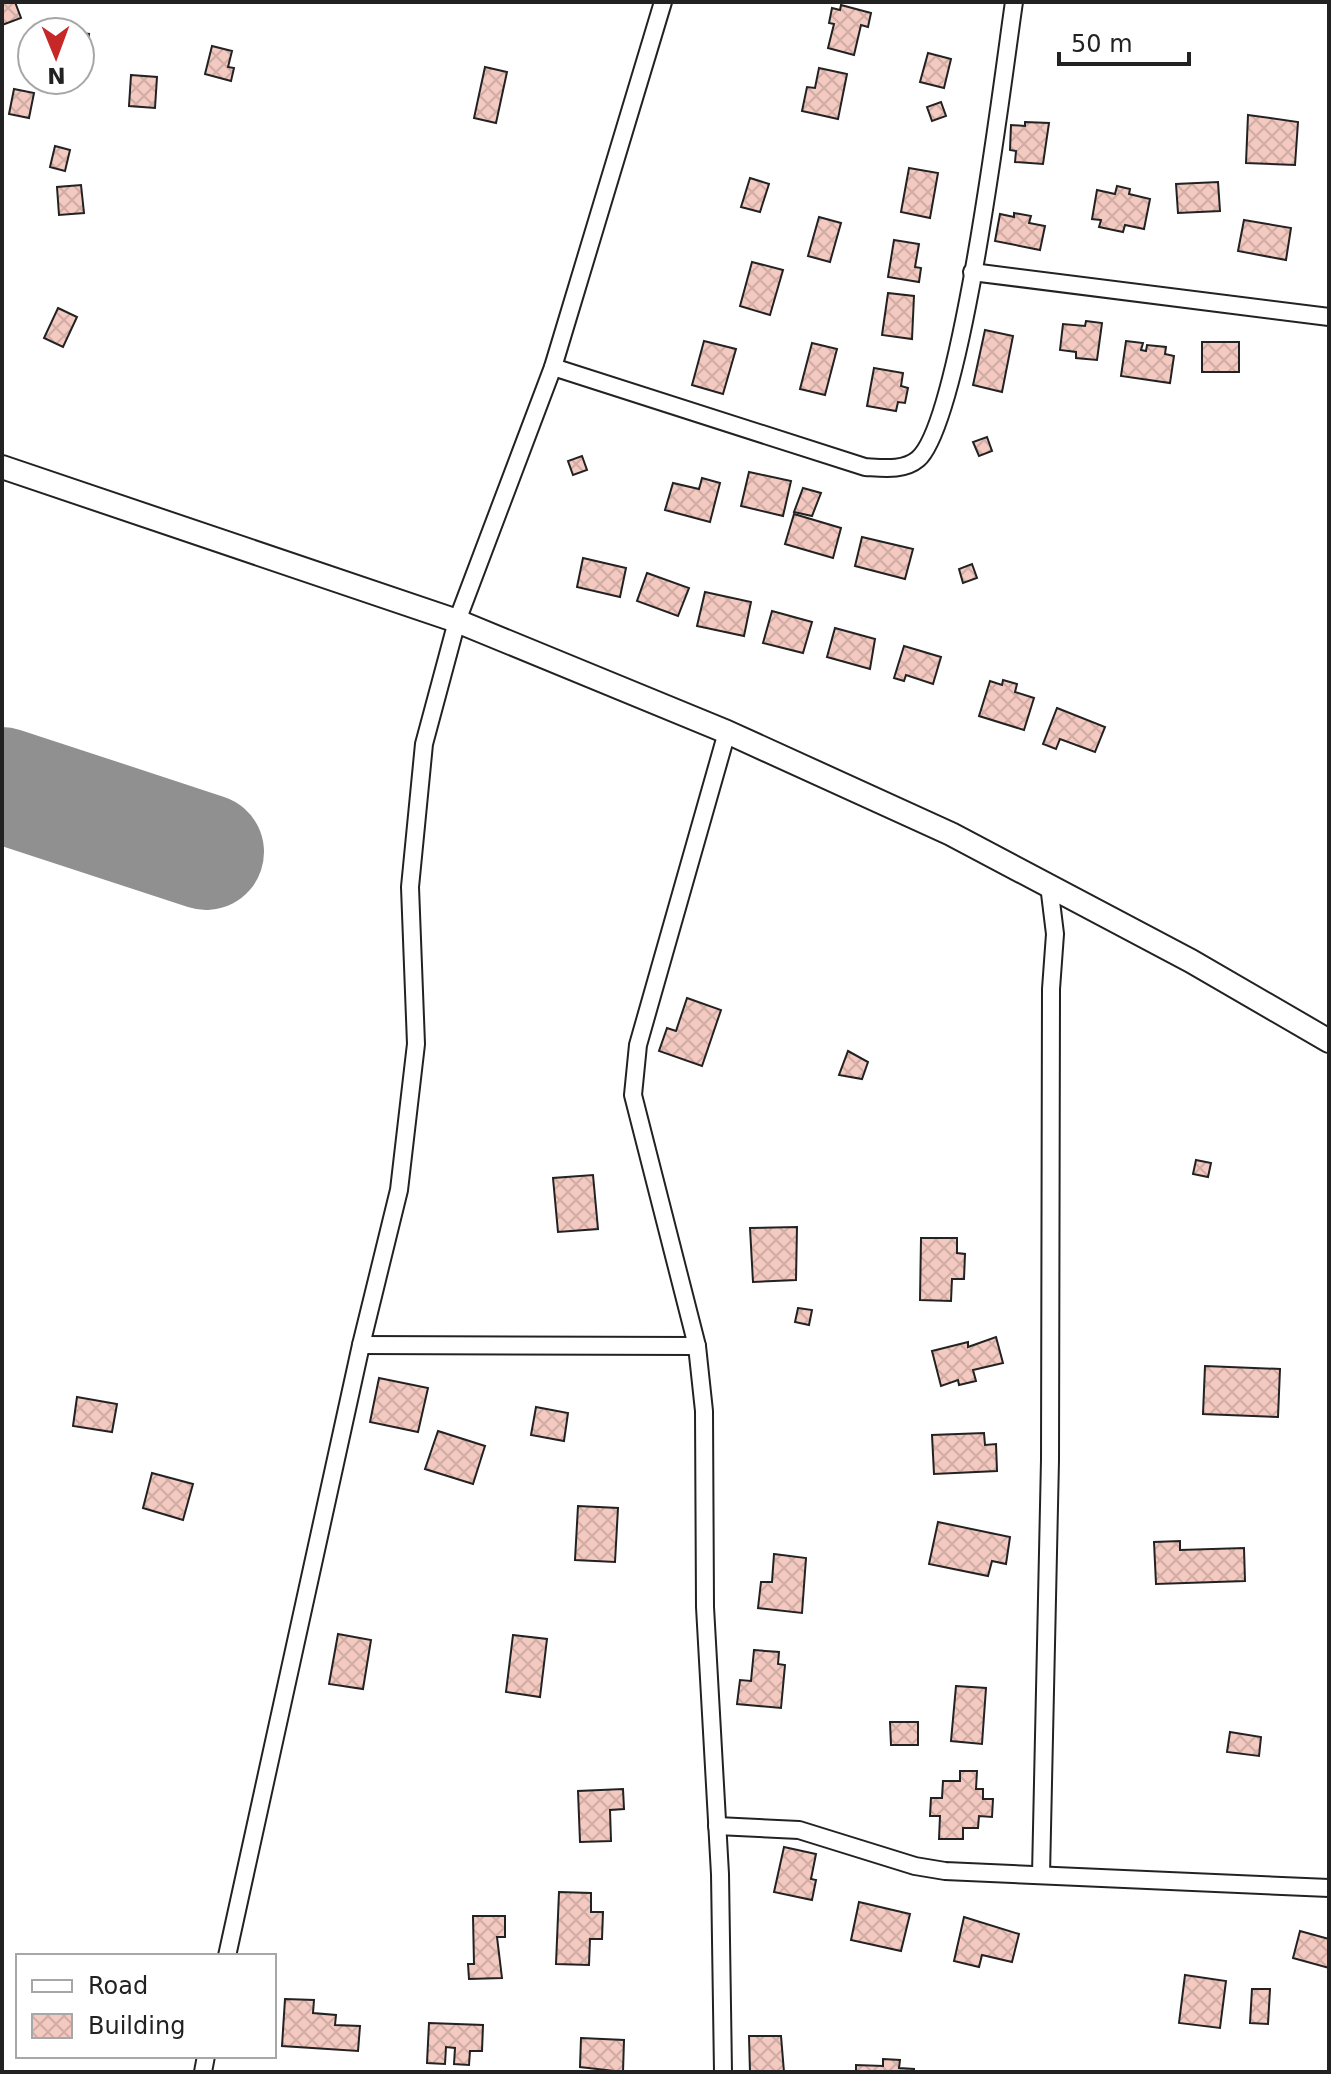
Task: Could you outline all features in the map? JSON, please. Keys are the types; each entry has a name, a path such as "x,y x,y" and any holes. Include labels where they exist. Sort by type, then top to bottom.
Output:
{"main road":[{"path":"2,467 457,621 727,732 951,834 1191,961 1329,1041"}],"street":[{"path":"227,1954 361,1345 399,1190 408,1134 416,1044 410,887 424,744 457,621 553,367 663,2"},
{"path":"553,367 865,467 898,468 918,458 935,432 949,390 972,272 1014,2"},
{"path":"972,272 1329,317"},
{"path":"723,2072 717,1826 705,1607 704,1411 697,1346 633,1095 638,1045 653,987 727,732"},
{"path":"1041,1875 1050,1460 1051,989 1055,934 1049,885"},
{"path":"361,1345 697,1346"},
{"path":"717,1826 799,1830 915,1866 945,1871 1329,1888"}],"building":[{"path":"2,2 15,2 20,16 2,25"},
{"path":"841,5 871,13 868,27 861,25 854,55 828,48 834,24 829,23 832,8 840,10"},
{"path":"212,46 232,51 228,67 234,68 231,81 205,74"},
{"path":"928,53 951,59 944,88 920,82"},
{"path":"485,67 507,72 496,123 474,118"},
{"path":"819,68 847,74 838,119 802,111 807,87 815,88"},
{"path":"131,75 157,77 155,108 129,106"},
{"path":"14,89 16,96 33,96 29,118 9,114"},
{"path":"941,102 946,116 932,121 927,107"},
{"path":"1248,115 1298,122 1295,165 1246,163"},
{"path":"1025,122 1049,123 1043,164 1015,162 1016,151 1010,150 1011,125 1025,126"},
{"path":"55,146 70,150 65,171 50,167"},
{"path":"909,168 938,173 930,218 901,212"},
{"path":"750,178 769,184 760,212 741,207"},
{"path":"1218,182 1220,211 1178,213 1176,184"},
{"path":"81,185 84,213 59,215 57,187"},
{"path":"1117,186 1130,189 1129,194 1150,199 1144,229 1125,225 1123,232 1099,227 1101,220 1092,219 1097,190 1115,194"},
{"path":"1014,213 1031,216 1029,223 1045,226 1040,250 995,241 1000,214 1014,217"},
{"path":"819,217 841,223 830,262 808,256"},
{"path":"1244,220 1291,228 1286,260 1238,251"},
{"path":"894,240 919,244 915,267 921,268 919,282 888,277"},
{"path":"752,262 783,270 770,315 740,306"},
{"path":"888,293 914,296 912,339 882,335"},
{"path":"58,308 77,317 63,347 44,338"},
{"path":"1086,321 1102,323 1097,360 1076,358 1076,352 1060,350 1063,324 1085,326"},
{"path":"985,330 1013,336 1002,392 973,385"},
{"path":"704,341 736,349 723,394 692,385"},
{"path":"1126,341 1143,343 1141,350 1146,351 1147,345 1166,347 1165,354 1174,356 1170,383 1121,376"},
{"path":"1202,342 1239,342 1239,372 1202,372"},
{"path":"812,343 837,349 825,395 800,389"},
{"path":"874,368 903,373 901,386 908,388 905,403 898,402 896,411 867,406"},
{"path":"987,437 992,451 979,456 973,442"},
{"path":"582,456 587,470 573,475 568,461"},
{"path":"749,472 791,481 783,516 741,506"},
{"path":"702,478 720,483 710,522 665,510 673,483 699,489"},
{"path":"803,488 821,493 812,516 794,512"},
{"path":"794,514 841,528 833,558 785,544"},
{"path":"862,537 913,549 905,579 855,566"},
{"path":"583,558 626,568 620,597 577,587"},
{"path":"972,564 977,578 963,583 959,569"},
{"path":"647,573 689,588 678,616 637,601"},
{"path":"705,592 751,602 744,636 697,626"},
{"path":"772,611 812,622 803,653 763,643"},
{"path":"835,628 875,639 870,669 827,657"},
{"path":"904,646 941,657 933,684 906,675 904,681 894,678"},
{"path":"1003,680 1017,684 1015,692 1034,698 1024,730 979,716 990,681 1002,685"},
{"path":"1057,708 1105,727 1095,752 1060,739 1056,749 1043,744"},
{"path":"687,998 721,1010 702,1066 659,1051 667,1028 676,1031"},
{"path":"848,1051 868,1062 862,1079 839,1075"},
{"path":"1196,1160 1211,1163 1208,1177 1193,1174"},
{"path":"593,1175 598,1229 558,1232 553,1178"},
{"path":"797,1227 796,1280 753,1282 750,1228"},
{"path":"921,1238 957,1238 957,1253 965,1254 964,1279 952,1279 951,1301 920,1300"},
{"path":"798,1308 812,1310 809,1325 795,1322"},
{"path":"996,1337 1003,1363 973,1370 976,1381 959,1385 958,1380 941,1386 932,1351 968,1342 968,1347"},
{"path":"1205,1366 1280,1369 1278,1417 1203,1414"},
{"path":"379,1378 428,1388 418,1432 370,1422"},
{"path":"77,1397 117,1404 112,1432 73,1426"},
{"path":"536,1407 568,1413 564,1441 531,1435"},
{"path":"438,1431 485,1446 473,1484 425,1469"},
{"path":"984,1433 985,1445 996,1444 997,1471 934,1474 932,1435"},
{"path":"152,1473 193,1484 183,1520 143,1508"},
{"path":"578,1506 618,1508 615,1562 575,1560"},
{"path":"938,1522 1010,1537 1006,1564 992,1561 988,1576 929,1564"},
{"path":"1180,1541 1180,1550 1244,1548 1245,1581 1156,1584 1154,1542"},
{"path":"774,1554 806,1558 802,1613 758,1608 761,1582 772,1582"},
{"path":"338,1634 371,1640 363,1689 329,1684"},
{"path":"513,1635 547,1639 540,1697 506,1692"},
{"path":"754,1650 779,1652 778,1664 785,1665 781,1708 737,1704 740,1680 751,1681"},
{"path":"956,1686 986,1688 982,1744 951,1741"},
{"path":"890,1722 918,1722 918,1745 891,1745"},
{"path":"1230,1732 1261,1737 1259,1756 1227,1752"},
{"path":"960,1771 977,1771 976,1789 983,1789 983,1799 993,1799 992,1817 979,1816 978,1828 963,1828 963,1839 939,1839 940,1816 930,1816 931,1798 942,1798 943,1781 960,1781"},
{"path":"623,1789 624,1809 610,1810 611,1841 580,1842 578,1791"},
{"path":"784,1847 816,1854 811,1879 816,1880 812,1900 774,1892"},
{"path":"559,1892 591,1893 591,1912 603,1912 602,1939 590,1939 589,1965 556,1964"},
{"path":"859,1902 910,1914 901,1951 851,1940"},
{"path":"473,1916 505,1916 505,1937 497,1937 502,1978 469,1979 468,1964 474,1964"},
{"path":"964,1917 1019,1934 1012,1962 982,1955 979,1967 954,1961"},
{"path":"1300,1931 1329,1939 1329,1968 1293,1958"},
{"path":"1185,1975 1226,1981 1220,2028 1179,2023"},
{"path":"1252,1989 1270,1989 1268,2024 1250,2023"},
{"path":"285,1999 314,2000 313,2013 336,2015 335,2025 360,2026 358,2051 282,2046"},
{"path":"429,2023 483,2025 482,2051 470,2051 469,2065 454,2064 455,2048 446,2047 445,2064 427,2063"},
{"path":"749,2036 781,2036 784,2072 750,2072"},
{"path":"581,2038 624,2040 623,2072 580,2067"},
{"path":"883,2059 900,2060 899,2068 914,2069 914,2072 856,2072 856,2065 883,2066"}],"runway":[{"path":"2,785 206,852"}]}
